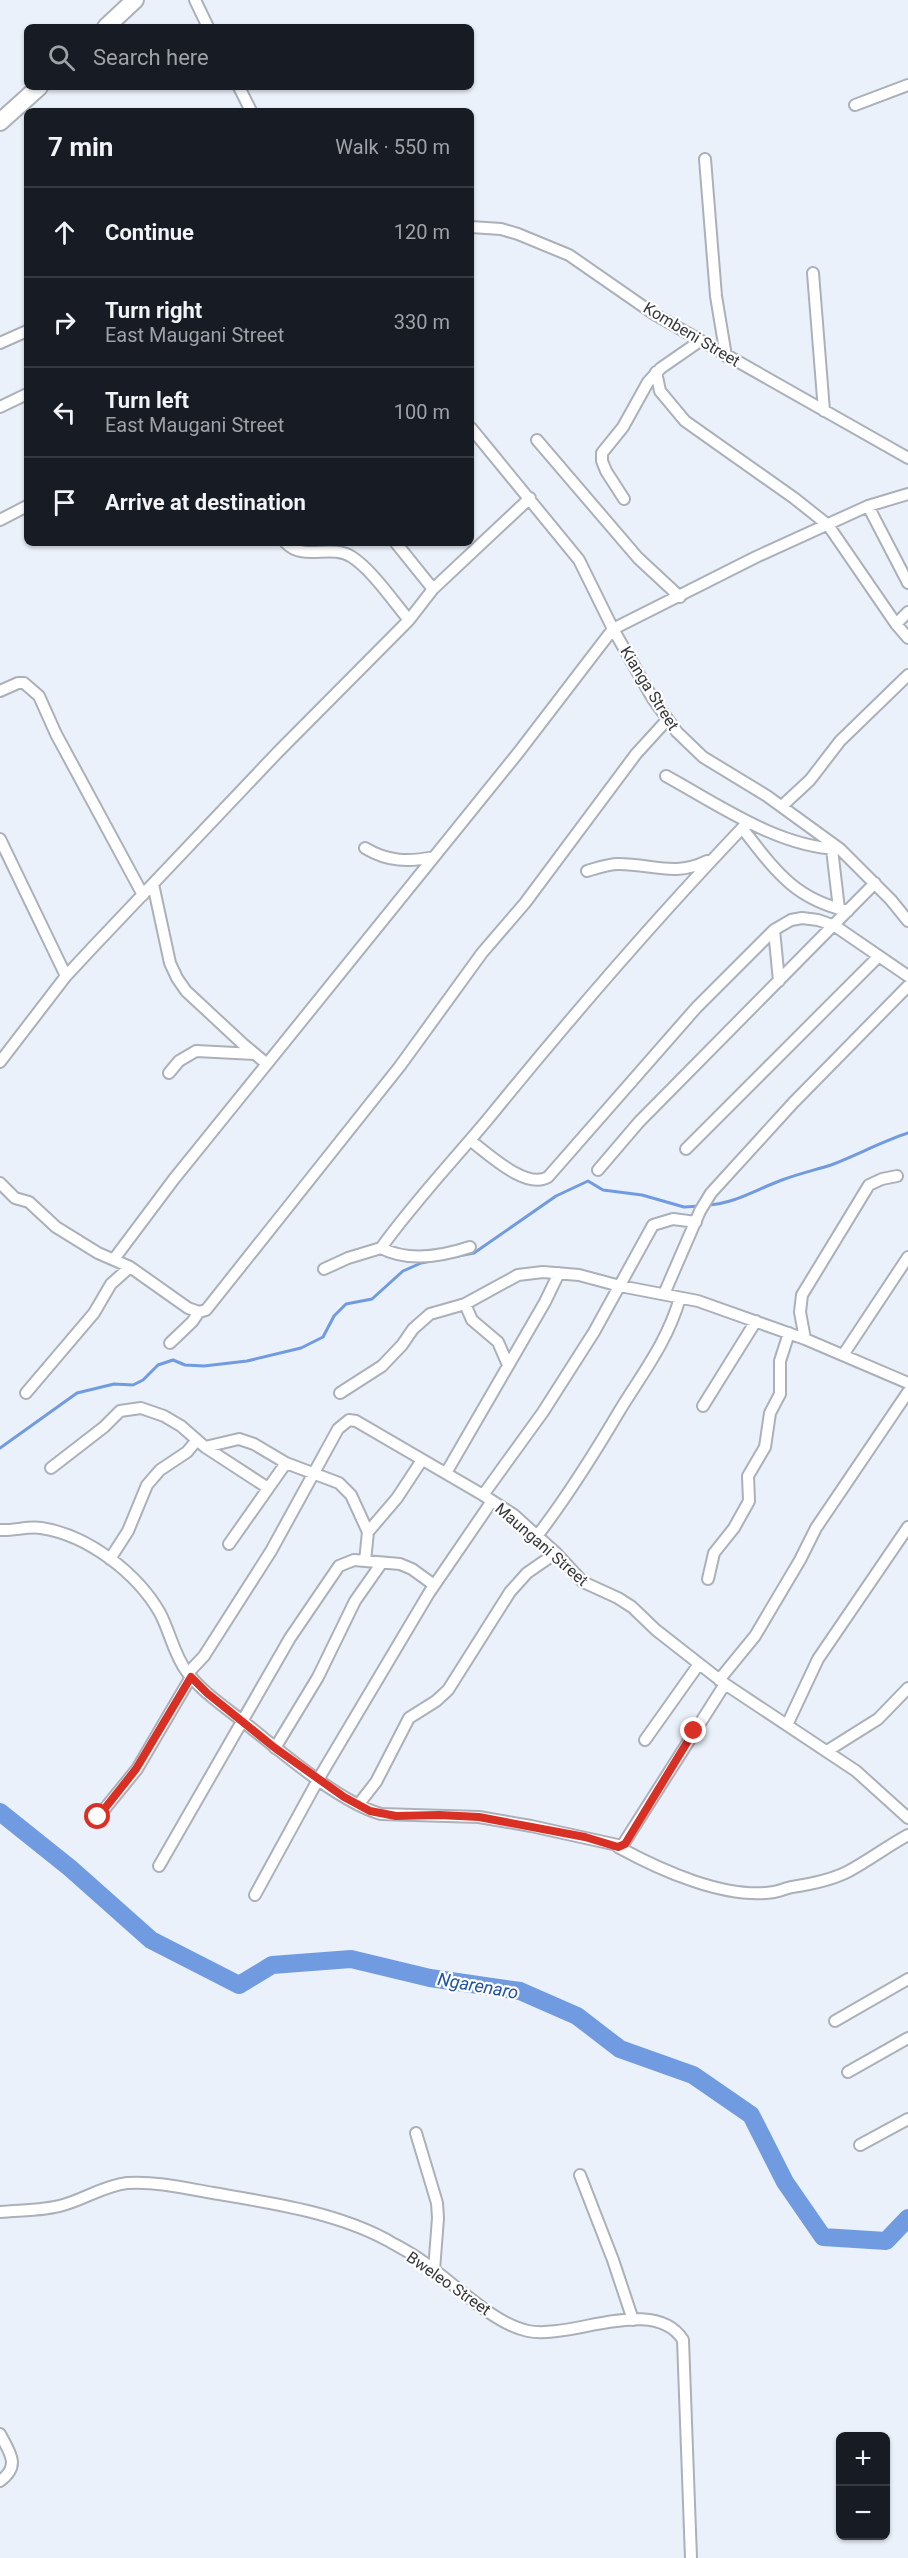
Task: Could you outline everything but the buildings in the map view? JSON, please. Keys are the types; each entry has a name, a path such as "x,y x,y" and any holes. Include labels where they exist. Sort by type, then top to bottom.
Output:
{"main road":[{"path":"109,24 135,0"},
{"path":"0,122 36,90"}],"street":[{"path":"195,0 207,24"},
{"path":"855,105 908,85"},
{"path":"240,90 250,108"},
{"path":"705,159 716,296 726,356"},
{"name":"Kombeni Street","path":"474,227 509,231 569,255 654,314 700,342 908,459"},
{"path":"813,273 824,411"},
{"path":"0,343 24,332"},
{"path":"624,499 606,471 602,453 623,427 642,392 657,372 700,342"},
{"path":"657,372 660,391 685,421 794,498 828,525 908,638"},
{"path":"0,407 24,395"},
{"name":"Kianga Street","path":"474,432 579,560 613,629 653,699 677,732 702,757 782,806 836,849 875,883 908,921"},
{"path":"537,440 638,558 680,597"},
{"path":"114,1259 174,1179 518,753 613,629 756,557 868,506 908,494"},
{"path":"0,1062 66,976 277,753 409,620 433,589 530,498"},
{"path":"868,506 908,583"},
{"path":"0,520 24,508"},
{"path":"288,546 303,553 334,551 351,556 363,566 409,620"},
{"path":"398,546 433,589"},
{"path":"896,624 908,612"},
{"path":"782,806 810,780 840,741 908,675"},
{"path":"0,692 18,683 24,683 39,696 56,734 143,895"},
{"path":"171,1343 199,1312 212,1305 393,1075 482,953 525,903 636,754 668,720"},
{"path":"666,776 745,825 807,846 836,849 844,910"},
{"path":"324,1269 348,1258 381,1248 403,1217 619,962 745,825"},
{"path":"745,825 796,890 818,903 844,910"},
{"path":"0,839 66,976"},
{"path":"365,848 389,859 404,861 434,857"},
{"path":"586,871 620,864 668,870 696,867 713,859"},
{"path":"598,1170 639,1122 835,926 844,910 875,883"},
{"path":"153,884 170,963 177,978 186,991 267,1064"},
{"path":"470,1140 504,1167 524,1177 539,1181 548,1177 696,1008 774,930 791,920 802,918 818,920 835,926 908,976"},
{"path":"774,930 779,981"},
{"path":"686,1149 879,956"},
{"path":"664,1294 711,1193 793,1103 908,986"},
{"path":"169,1073 178,1061 196,1051 255,1054"},
{"path":"805,1339 800,1312 802,1295 869,1185 897,1176"},
{"path":"0,1183 15,1198 29,1202 56,1227 98,1253 130,1267 189,1308 199,1312"},
{"path":"255,1895 319,1778 434,1585 620,1286 652,1225 673,1219 696,1222"},
{"path":"381,1248 393,1254 423,1256 451,1253 470,1247"},
{"path":"843,1355 907,1259"},
{"path":"26,1393 94,1313 111,1284 130,1267"},
{"path":"340,1392 382,1366 402,1345 413,1329 430,1314 465,1304 518,1275 531,1272 579,1275 620,1286 698,1301 805,1339 908,1383"},
{"path":"446,1473 545,1302 559,1273"},
{"path":"537,1536 594,1457 660,1347 672,1324 680,1298"},
{"path":"465,1304 472,1320 498,1342 508,1365"},
{"path":"703,1406 756,1321"},
{"path":"708,1579 714,1554 734,1528 749,1501 748,1476 765,1447 770,1413 780,1394 780,1361 789,1333"},
{"path":"618,1847 625,1844 722,1682 754,1636 800,1560 816,1528 908,1392"},
{"path":"51,1468 104,1427 120,1411 127,1408 141,1408 164,1416 268,1488"},
{"name":"Maungani Street","path":"98,1817 136,1769 190,1675 246,1591 315,1474 338,1429 349,1420 361,1423 488,1498 537,1536 583,1582 632,1607 656,1630 722,1682 856,1771 908,1818"},
{"path":"110,1559 128,1531 147,1485 160,1470 201,1443 215,1446 239,1439 254,1444 285,1463 345,1487 355,1502 368,1532 365,1561"},
{"path":"368,1532 397,1498 422,1460"},
{"path":"229,1544 285,1463"},
{"path":"0,1530 38,1527 74,1537 125,1570 152,1600 190,1675 207,1693 275,1748 358,1805 381,1814 396,1816 458,1815 499,1820 585,1837 618,1847 674,1874 708,1887 775,1892 788,1887 818,1883 849,1871 908,1835"},
{"path":"787,1725 819,1659 908,1527"},
{"path":"358,1805 376,1782 409,1718 436,1701 448,1690 510,1592 527,1573 556,1553"},
{"path":"159,1866 290,1638 339,1566 345,1562 365,1561 400,1564 412,1569 434,1585"},
{"path":"275,1748 318,1677 355,1601 381,1564"},
{"path":"645,1740 699,1664"},
{"path":"827,1751 878,1719 908,1688"},
{"path":"836,2021 908,1979"},
{"path":"848,2072 908,2038"},
{"path":"860,2145 908,2119"},
{"path":"416,2133 437,2203 434,2270"},
{"path":"580,2175 613,2260 633,2320"},
{"name":"Bweleo Street","path":"0,2212 60,2206 114,2185 131,2183 182,2187 267,2203 351,2224 386,2240 434,2270 497,2317 528,2331 547,2332 633,2320 669,2325 683,2340 691,2558"},
{"path":"0,2434 13,2463 11,2471 0,2481"}],"waterway":[{"path":"707,1205 736,1199 782,1180 831,1165 908,1133"},
{"path":"0,1448 77,1393 114,1384 133,1385 143,1380 158,1365 173,1360 185,1365 204,1366 247,1361 301,1348 323,1337 334,1316 346,1304 372,1299 403,1271 421,1263 474,1253 556,1196 588,1181 603,1190 642,1195 684,1207 701,1206"},
{"name":"Ngarenaro","path":"0,1812 70,1868 151,1940 239,1985 272,1965 351,1959 430,1978 520,1991 577,2016 620,2049 693,2075 751,2115 785,2182 823,2237 886,2241 908,2218"}],"route":[{"path":"98,1817 136,1769 191,1677 207,1693 275,1748 344,1797 370,1811 396,1816 479,1817 585,1837 618,1847 625,1844 694,1731"}]}
